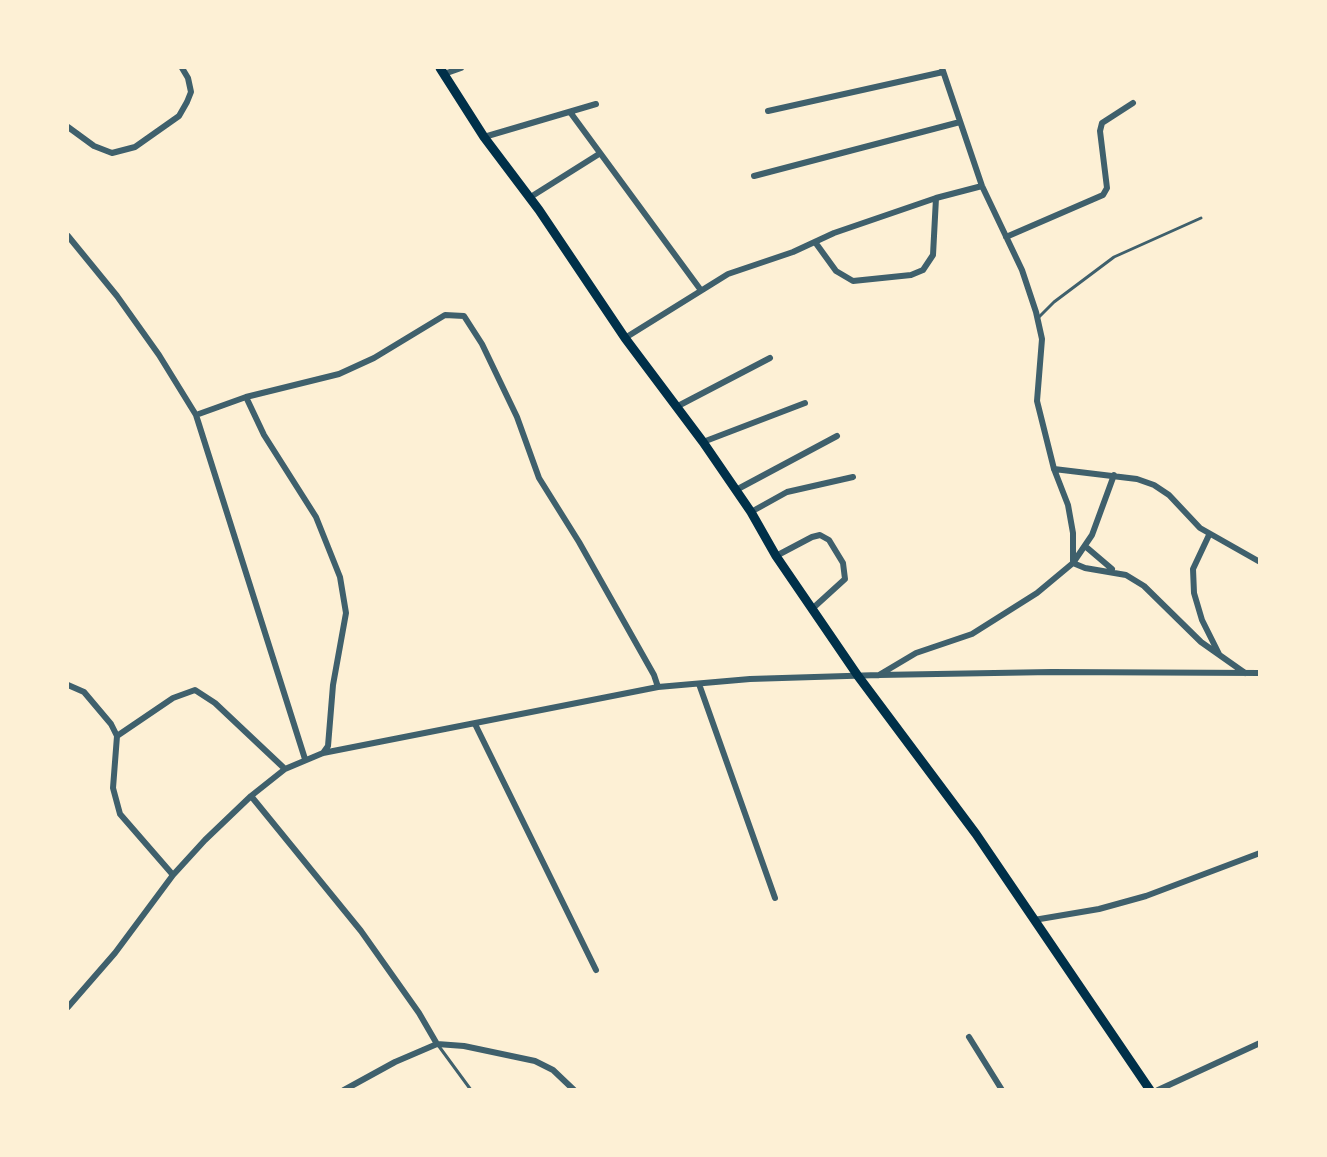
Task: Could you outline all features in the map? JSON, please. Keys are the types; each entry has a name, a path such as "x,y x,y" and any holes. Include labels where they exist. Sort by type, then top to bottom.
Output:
{"main road":[{"path":"442,71 484,137 529,198 625,338 703,442 751,512 776,556 858,676 976,834 1150,1089"}],"street":[{"path":"68,127 94,146 112,153 135,147 179,116 191,92 189,78 182,68"},
{"path":"442,71 461,68"},
{"path":"768,111 943,70 982,186 1022,270 1037,318 1042,339 1038,401 1054,469 1068,505 1073,532 1073,563"},
{"path":"1006,237 1103,195 1107,188 1100,131 1102,123 1133,103"},
{"path":"484,137 596,104"},
{"path":"570,112 700,289"},
{"path":"754,176 960,122"},
{"path":"529,198 599,154"},
{"path":"625,338 700,289 728,274 834,233 936,198 982,186"},
{"path":"815,242 836,271 854,281 911,275 923,270 933,255 936,198"},
{"path":"68,236 117,296 159,355 196,415 305,759"},
{"path":"196,415 246,398 339,374 374,358 445,315 464,316 483,344 517,417 539,478 579,542 649,665 658,687"},
{"path":"678,406 770,358"},
{"path":"246,398 264,435 316,517 340,577 346,614 333,685 328,746 323,753"},
{"path":"703,442 805,403"},
{"path":"736,490 837,436"},
{"path":"1054,469 1137,479 1162,490 1209,535 1260,562"},
{"path":"879,675 916,653 972,634 1037,593 1073,563 1099,522 1114,475"},
{"path":"751,512 787,492 853,477"},
{"path":"776,556 812,537 820,535 829,540 843,563 845,579 812,609"},
{"path":"1209,535 1193,569 1194,593 1202,620 1220,657"},
{"path":"1085,546 1116,572 1144,586 1220,657 1245,673"},
{"path":"1073,563 1085,568 1116,572"},
{"path":"68,1007 115,953 173,875 251,796 285,769 323,753 658,687 750,679 1052,672 1260,673"},
{"path":"699,684 775,898"},
{"path":"68,685 84,692 111,724 117,736 113,789 120,814 173,875"},
{"path":"117,736 173,698 195,690 215,703 285,769"},
{"path":"476,724 596,970"},
{"path":"251,796 361,931 419,1013 437,1044"},
{"path":"1034,920 1099,909 1146,896 1260,853"},
{"path":"969,1037 1002,1089"},
{"path":"1158,1089 1260,1043"},
{"path":"344,1089 395,1062 437,1044 464,1046 535,1061 554,1070 574,1089"}],"lane":[{"path":"1037,318 1054,302 1114,257 1201,218"},
{"path":"437,1044 471,1089"}]}
